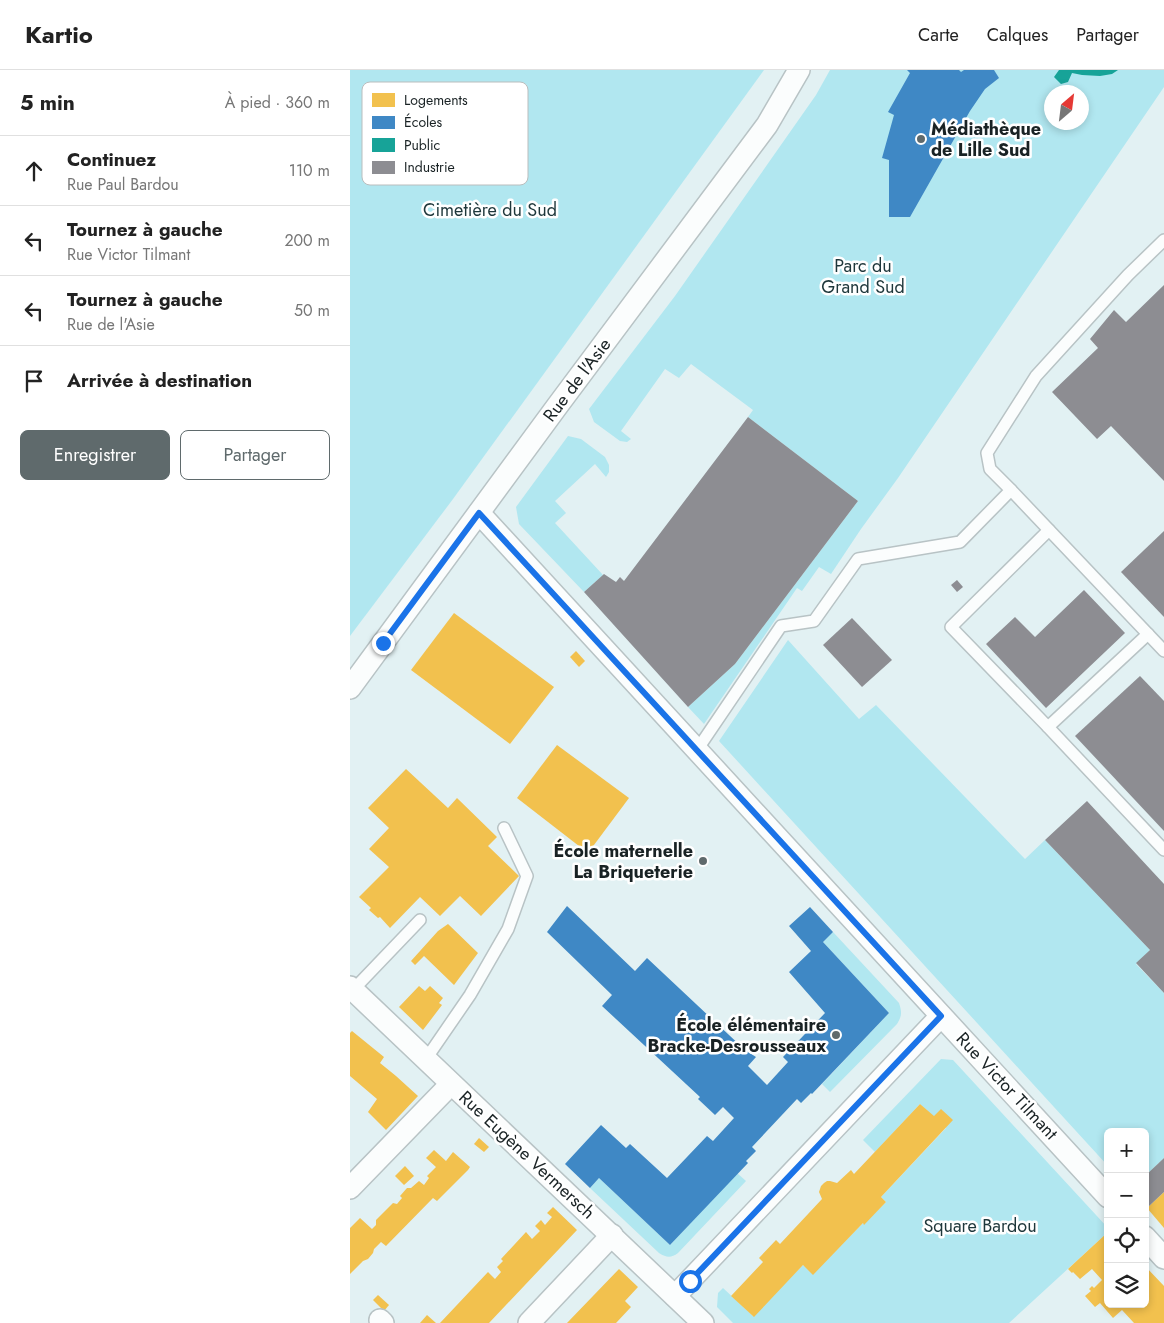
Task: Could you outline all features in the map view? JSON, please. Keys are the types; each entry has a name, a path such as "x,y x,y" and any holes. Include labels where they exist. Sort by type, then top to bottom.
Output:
{"street":[{"name":"Rue de l'Asie","path":"350,688 767,125 799,70"},
{"name":"Rue Victor Tilmant","path":"479,513 1104,1192"},
{"name":"Rue Eugène Vermersch","path":"351,988 703,1323"},
{"path":"675,1296 941,1016"},
{"path":"350,1188 451,1084"},
{"path":"530,1323 612,1235"},
{"path":"1149,1242 1164,1258"}],"lane":[{"path":"1164,240 1128,275 1036,376 987,453 990,469 1164,651"},
{"path":"697,750 781,626 814,621 858,559 960,542 1011,490"},
{"path":"1049,530 951,627 1164,850"},
{"path":"1048,727 1148,634"},
{"path":"426,1059 470,995 508,929 527,876 504,828"},
{"path":"351,988 420,920"}],"green space":[{"name":"Cimetière du Sud","path":"350,70 764,70 453,499 350,636"},
{"name":"Parc du Grand Sud","path":"830,70 1164,70 1164,87 831,574 819,567 802,591 797,588 704,724 688,707 735,664 858,501 748,417 753,410 691,364 679,378 665,369 621,431 631,439 627,442 620,441 594,422 589,409 675,296 816,95"},
{"path":"568,436 581,439 605,457 609,465 609,472 606,477 595,464 555,501 566,513 555,523 603,575 584,592 519,524 516,507"},
{"path":"788,640 859,719 876,705 1025,859 1045,840 1150,950 1136,964 1164,993 1164,1158 1149,1172 1149,1128 1104,1128 1104,1162 719,741"},
{"path":"833,932 899,1003 901,1014 897,1024 830,1092 822,1084 889,1013 823,942"},
{"name":"Square Bardou","path":"941,1059 953,1060 1104,1224 1104,1236 1009,1323 733,1323 717,1307 718,1293 723,1288 753,1316 803,1265 813,1274 886,1202 881,1197 946,1128 920,1104 875,1152 863,1140"},
{"path":"737,1173 746,1181 678,1253 669,1257 659,1253 590,1188 599,1178 670,1245"}],"building: Logements":[{"path":"454,613 554,687 510,744 411,670"},
{"path":"576,651 585,661 579,667 570,657"},
{"path":"557,745 629,798 588,853 517,798"},
{"path":"406,769 448,808 457,798 497,837 488,846 519,876 481,916 460,896 440,916 420,897 390,928 380,917 378,918 369,910 371,908 359,897 389,867 369,849 389,828 368,808"},
{"path":"448,924 478,953 454,985 424,956 415,965 411,961 438,931"},
{"path":"419,986 425,991 430,986 443,998 439,1003 442,1005 423,1030 399,1007"},
{"path":"352,1031 384,1057 380,1063 418,1096 386,1130 368,1112 377,1099 350,1076 350,1033"},
{"path":"920,1104 934,1116 941,1109 953,1120 881,1197 886,1202 864,1225 863,1223 813,1275 803,1265 754,1317 731,1296 763,1262 759,1258 776,1240 780,1244 822,1199 819,1192 824,1183 830,1181 837,1183 851,1170 854,1174"},
{"path":"479,1138 489,1147 484,1152 474,1144"},
{"path":"434,1150 446,1161 453,1152 470,1167 437,1201 433,1198 386,1246 381,1242 368,1259 363,1261 350,1274 350,1228 360,1218 372,1229 376,1225 376,1220 393,1203 397,1204 402,1198 400,1196 407,1188 411,1188 419,1181 424,1185 429,1178 427,1176 436,1167 426,1158"},
{"path":"405,1166 414,1176 404,1185 395,1176"},
{"path":"1164,1192 1164,1228 1149,1210 1149,1206"},
{"path":"553,1207 577,1230 489,1323 440,1323 488,1272 495,1279 501,1272 497,1267 503,1261 501,1259 526,1232 532,1239 540,1231 535,1226 541,1220 545,1225 552,1217 547,1213"},
{"path":"1104,1236 1104,1308 1100,1303 1095,1307 1085,1296 1091,1291 1089,1289 1092,1286 1094,1288 1102,1280 1092,1269 1080,1279 1068,1269"},
{"path":"619,1269 638,1287 625,1301 631,1307 616,1323 567,1323"},
{"path":"1149,1270 1164,1286 1164,1323 1134,1323 1122,1310 1113,1318 1104,1308 1149,1308"},
{"path":"378,1295 389,1305 384,1311 373,1300"},
{"path":"427,1315 436,1323 420,1323"}],"building: Écoles":[{"name":"Médiathèque de Lille Sud","path":"907,70 959,70 961,72 964,70 994,70 999,78 985,89 970,111 910,217 889,217 889,160 882,158 894,115 888,112 910,73"},
{"path":"567,906 635,971 647,958 745,1050 756,1057 748,1066 767,1085 788,1062 783,1057 825,1013 789,972 811,951 789,926 810,907 833,932 823,942 889,1013 812,1094 801,1103 797,1099 752,1147 756,1151 746,1161 748,1163 670,1245 599,1178 590,1188 565,1164 601,1125 626,1148 630,1144 667,1178 707,1136 713,1141 734,1118 723,1107 715,1115 698,1099 700,1097 602,1006 612,995 547,932"}],"building: Public":[{"path":"1059,70 1118,70 1112,74 1100,76 1072,73 1068,82 1061,84 1054,77"}],"building: Industrie":[{"path":"1164,285 1164,481 1111,426 1097,439 1052,392 1098,348 1090,339 1114,310 1126,322"},
{"path":"748,417 858,501 735,664 688,707 584,592 604,574 616,582 620,577 624,581"},
{"path":"1164,531 1164,617 1121,572"},
{"path":"957,580 963,587 957,592 951,585"},
{"path":"1084,590 1125,633 1046,708 986,644 1015,617 1035,637"},
{"path":"852,618 892,660 862,687 823,645"},
{"path":"1140,676 1164,701 1164,831 1075,736"},
{"path":"1087,801 1164,884 1164,993 1136,963 1150,950 1045,840"},
{"path":"1164,1158 1164,1192 1149,1206 1149,1173"}],"place":[{"name":"Médiathèque de Lille Sud","path":"921,139"},
{"name":"École maternelle La Briqueterie","path":"703,861"},
{"name":"École élémentaire Bracke-Desrousseaux","path":"836,1035"}],"route":[{"path":"383,643 479,513 941,1016 690,1281"}]}
